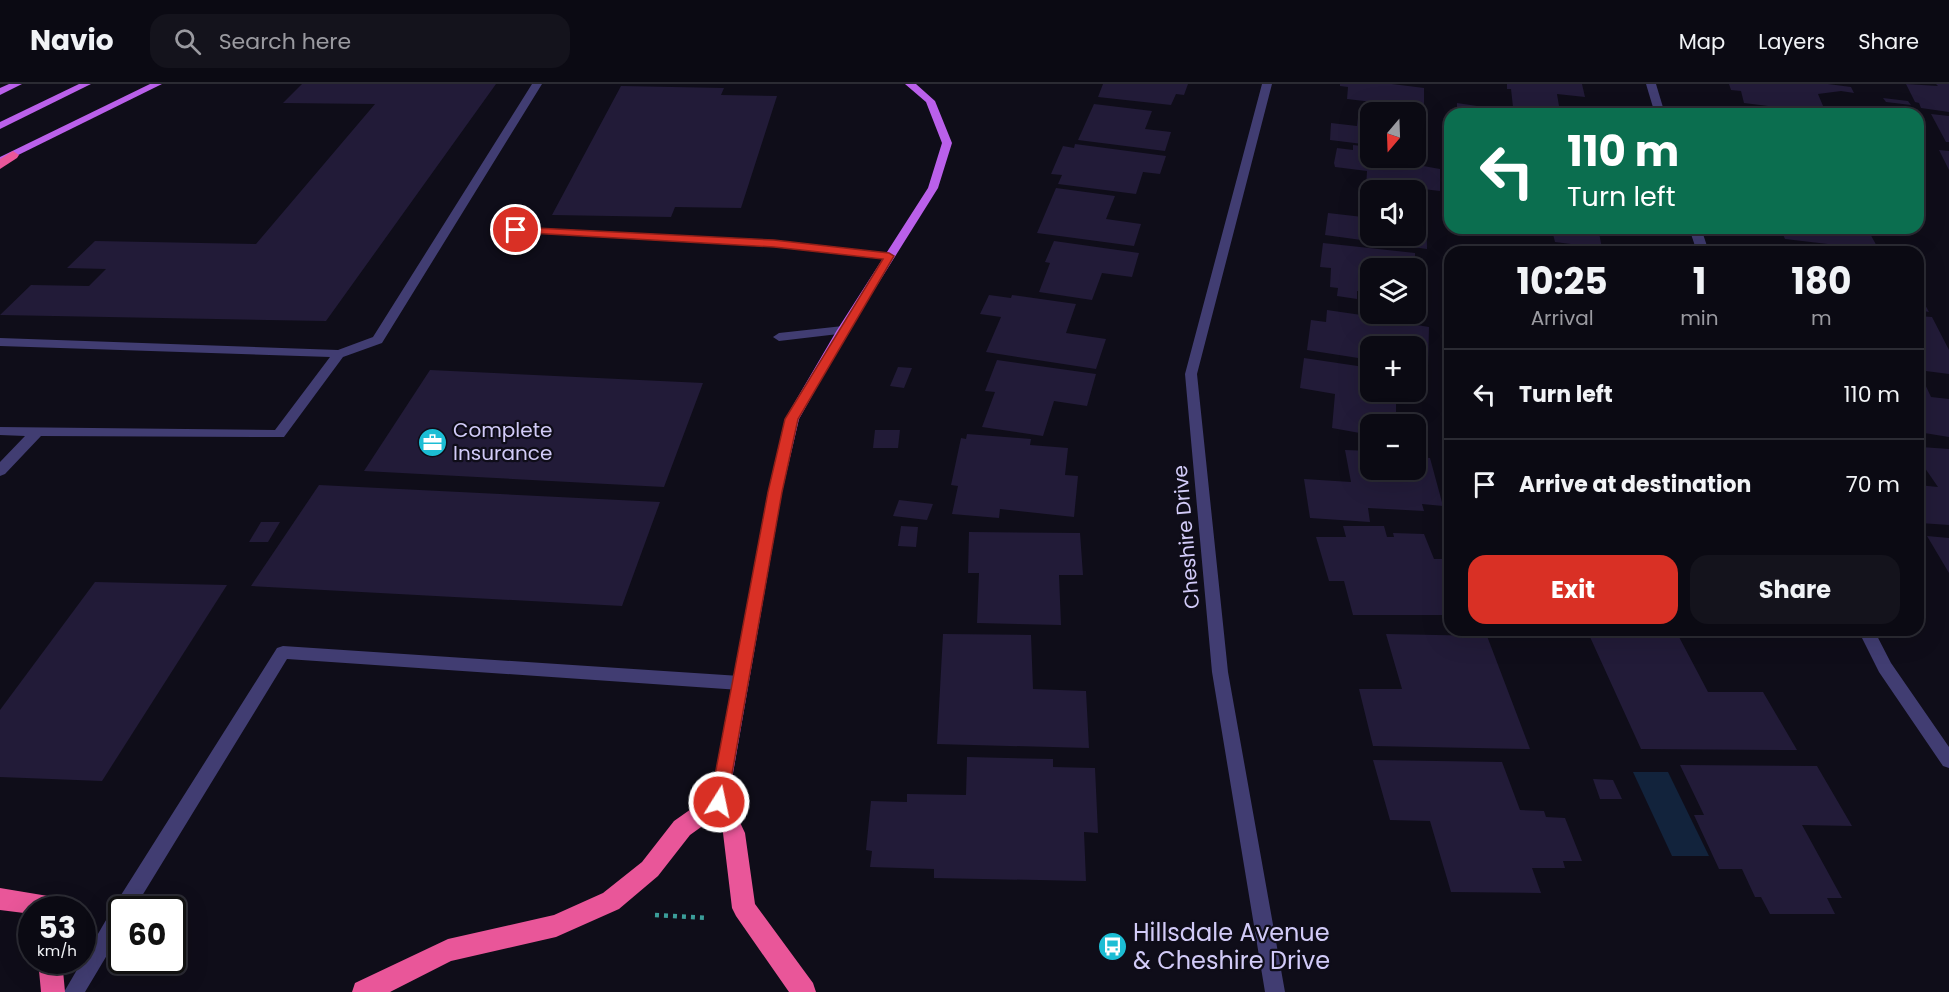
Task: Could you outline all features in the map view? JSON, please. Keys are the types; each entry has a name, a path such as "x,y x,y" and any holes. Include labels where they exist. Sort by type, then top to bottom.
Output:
{"highway":[{"path":"0,163 13,155"},
{"path":"364,992 448,950 556,926 611,902 650,869 682,828 719,802 734,833 744,908 804,992"},
{"path":"0,899 18,901"},
{"path":"51,974 53,992"}],"main road":[{"path":"0,92 16,84"},
{"path":"0,126 86,84"},
{"path":"13,155 157,84"},
{"path":"719,802 775,492 792,419 843,330 933,188 947,143 930,101 910,84"}],"street":[{"path":"0,342 339,354 378,340 537,84"},
{"name":"Cheshire Drive","path":"1267,84 1191,374 1220,672 1275,992"},
{"path":"1651,84 1658,108"},
{"path":"516,230 774,243 889,256"},
{"path":"779,336 843,330"},
{"path":"0,431 279,434 339,354"},
{"path":"0,471 37,432"},
{"path":"1869,636 1885,667 1949,761"},
{"path":"131,896 283,652 740,683"},
{"path":"74,992 108,934"}],"path":[{"path":"644,914 710,918"}],"water":[{"path":"1633,772 1668,772 1709,856 1672,856"}],"building":[{"path":"302,84 496,84 326,321 0,315 31,285 89,286 106,269 67,268 95,241 256,244 375,104 283,103"},
{"path":"1103,84 1188,84 1184,95 1176,94 1171,105 1098,97"},
{"path":"1340,84 1392,84 1424,88 1424,102 1373,102 1347,99 1348,87 1340,86"},
{"path":"1507,84 1582,84 1585,97 1557,94 1559,108 1522,108 1513,107 1511,89 1507,89"},
{"path":"1729,84 1828,84 1851,87 1854,93 1841,91 1818,94 1824,108 1785,108 1744,103 1741,91 1731,90"},
{"path":"1906,84 1938,86 1936,84 1949,84 1949,112 1921,108 1919,103 1915,102"},
{"path":"621,86 724,88 721,95 777,96 741,208 675,207 671,217 552,215"},
{"path":"1883,98 1908,101 1911,105 1886,102"},
{"path":"1457,103 1477,106 1477,108 1457,108"},
{"path":"1094,104 1152,111 1145,129 1171,132 1165,151 1078,140"},
{"path":"1360,108 1360,144 1330,140 1331,123 1357,126"},
{"path":"1931,114 1949,116 1949,142 1946,142"},
{"path":"1075,144 1166,156 1160,174 1143,172 1136,194 1058,184 1062,175 1051,174 1063,146 1074,148"},
{"path":"1353,145 1360,146 1360,168 1426,166 1440,169 1440,191 1426,189 1426,180 1366,180 1367,171 1335,167 1337,148 1353,150"},
{"path":"1939,150 1949,151 1949,170"},
{"path":"1056,188 1115,196 1106,219 1141,224 1134,246 1037,233"},
{"path":"1426,202 1427,249 1405,246 1426,246"},
{"path":"1328,213 1360,217 1360,240 1325,235"},
{"path":"1553,234 1599,234 1602,246 1586,246 1555,242"},
{"path":"1783,234 1870,234 1877,246 1845,246 1785,239"},
{"path":"1054,241 1139,253 1132,277 1102,273 1092,300 1039,292 1050,263 1045,262"},
{"path":"1323,243 1415,253 1415,258 1360,258 1360,291 1357,291 1357,299 1337,296 1338,288 1330,287 1331,268 1320,267"},
{"path":"989,295 1011,298 1012,295 1076,304 1066,333 1106,339 1096,369 986,352 1001,317 980,314"},
{"path":"1327,310 1360,315 1360,324 1417,324 1429,327 1428,366 1426,366 1426,336 1360,336 1360,358 1307,350 1311,320 1326,322"},
{"path":"1924,316 1932,317 1949,350 1949,374 1924,371"},
{"path":"1304,358 1360,366 1360,402 1404,402 1404,404 1396,403 1396,414 1360,414 1360,433 1332,428 1335,394 1300,388"},
{"path":"997,360 1096,374 1087,406 1054,401 1043,436 982,427 995,392 985,391"},
{"path":"898,367 912,368 904,388 890,386"},
{"path":"430,370 703,383 664,487 364,471"},
{"path":"1924,382 1931,397 1949,399 1949,437 1924,433"},
{"path":"875,430 900,430 898,448 873,448"},
{"path":"967,434 1031,439 1030,445 1068,448 1065,475 1078,476 1074,517 1000,509 999,518 952,514 958,486 951,485 961,438 966,439"},
{"path":"1924,447 1949,449 1949,525 1924,523 1924,486 1938,487 1924,467 1924,454 1926,454"},
{"path":"1345,450 1360,451 1360,480 1426,480 1426,458 1430,458 1443,506 1422,504 1424,511 1368,508 1370,522 1310,518 1304,479 1351,482"},
{"path":"319,485 660,502 622,606 251,586"},
{"path":"899,500 933,504 927,520 893,516"},
{"path":"261,522 280,522 268,542 249,542"},
{"path":"901,526 918,527 916,547 898,546"},
{"path":"1343,526 1384,526 1387,537 1394,537 1393,533 1424,534 1434,559 1444,559 1444,615 1353,615 1344,581 1329,581 1316,537 1346,537"},
{"path":"969,532 1080,533 1083,575 1059,575 1061,625 977,623 979,573 968,573"},
{"path":"1927,536 1949,538 1949,573"},
{"path":"95,582 227,585 102,781 0,777 0,710"},
{"path":"943,634 1031,635 1033,689 1086,691 1089,748 937,744"},
{"path":"1386,634 1487,636 1530,749 1373,746 1359,689 1402,689"},
{"path":"1590,637 1679,637 1708,692 1763,692 1797,750 1641,749"},
{"path":"967,757 1053,759 1053,767 1095,768 1098,833 1084,832 1086,881 934,878 934,869 870,867 872,851 866,850 871,801 907,802 907,794 966,795"},
{"path":"1373,760 1502,762 1520,810 1544,811 1546,817 1565,818 1582,861 1563,861 1565,868 1532,868 1541,893 1451,892 1430,821 1390,820"},
{"path":"1680,765 1817,766 1852,826 1802,825 1842,898 1827,898 1835,914 1770,914 1761,897 1755,897 1742,869 1719,869 1694,815 1704,815"},
{"path":"1593,779 1613,780 1622,799 1600,799"}],"place":[{"name":"Complete Insurance","path":"432,442"},
{"name":"Hillsdale Avenue & Cheshire Drive","path":"1112,946"}],"route":[{"path":"516,230 774,243 889,256 792,419 775,492 719,802"}]}
